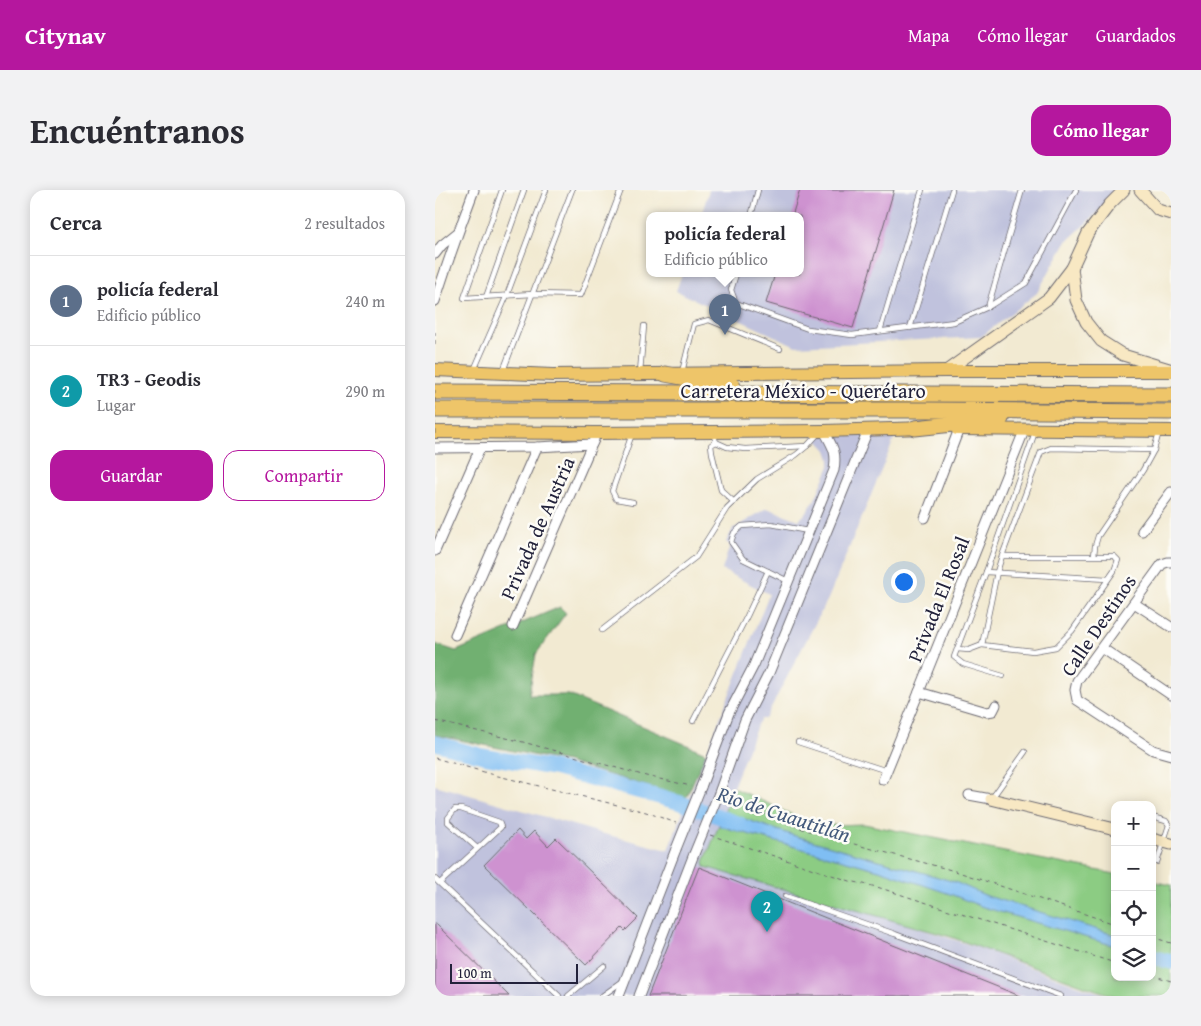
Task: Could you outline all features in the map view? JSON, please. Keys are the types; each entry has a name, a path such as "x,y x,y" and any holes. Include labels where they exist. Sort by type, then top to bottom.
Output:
{"highway":[{"path":"665,374 764,393"},
{"name":"Carretera México - Querétaro","path":"435,391 1171,395"},
{"name":"Carretera México - Querétaro","path":"435,410 1171,412"},
{"path":"915,428 1072,412"}],"main road":[{"path":"946,371 1049,298 1072,268 1088,232 1123,190"},
{"path":"1141,190 1158,210 1171,214"},
{"path":"1072,268 1076,300 1086,322 1101,341 1123,354 1171,370"},
{"path":"435,370 553,375 1171,370"},
{"path":"435,432 595,438 633,432 714,437 915,428 1030,431 1165,431"},
{"path":"991,799 1111,829"}],"street":[{"path":"435,301 439,276 448,264 457,233 474,190"},
{"path":"448,264 435,254 442,245 457,233"},
{"path":"925,518 959,429"},
{"path":"639,996 719,794 745,720 769,673 868,430"},
{"path":"619,996 677,849 697,787 729,713 754,665 834,470 836,460 834,449 821,431"},
{"name":"Privada El Rosal","path":"885,776 1030,431"},
{"path":"435,448 537,447 595,438"},
{"name":"Privada de Austria","path":"513,626 595,438"},
{"path":"455,635 537,447"},
{"path":"435,551 480,448"},
{"path":"836,460 853,467"},
{"path":"1142,531 1171,492"},
{"path":"813,520 829,526"},
{"path":"802,548 817,553"},
{"name":"Calle Destinos","path":"1171,562 1162,564 1077,681 1075,690 1077,700 1153,750 1171,754"},
{"path":"1134,603 1171,628"},
{"path":"763,642 779,648"},
{"path":"1102,648 1171,695"},
{"path":"919,692 987,712 993,711 996,706"},
{"path":"969,795 991,799"}],"lane":[{"path":"502,190 464,298 533,294 581,295 621,190"},
{"path":"485,297 524,190"},
{"path":"474,372 507,295 545,190"},
{"path":"502,373 572,190"},
{"path":"752,212 758,190"},
{"path":"880,331 922,190"},
{"path":"910,328 952,190"},
{"path":"988,307 1022,190"},
{"path":"734,277 731,290 736,303 808,328 852,335 954,322 988,307 1026,283 1076,190"},
{"path":"682,374 695,324 709,320 780,349"},
{"path":"640,374 644,326"},
{"path":"602,630 696,557 727,508 757,479 796,455 821,431"},
{"path":"1003,676 963,664 954,657 986,572 1030,431"},
{"path":"1094,556 1098,536 1139,476 1165,431"},
{"path":"633,432 612,491 615,499 633,502"},
{"path":"734,502 721,490 712,453 711,445 714,437 727,447 745,449 807,446"},
{"path":"983,645 997,572 1041,452 1051,448 1154,450"},
{"path":"788,581 743,559 731,542 734,533 743,526 771,524 808,531"},
{"path":"957,649 969,650 983,645 1033,651 1056,647 1072,630 1114,571 1118,560 1113,556 1002,556"},
{"path":"693,721 747,616 767,571"},
{"path":"986,572 1108,579"},
{"path":"798,742 885,776"},
{"path":"991,799 1025,752"},
{"path":"440,883 501,827 499,822 461,809 455,809 448,818 448,822 477,848"},
{"path":"1156,818 1166,821 1169,824 1156,862"},
{"path":"435,879 559,996"},
{"path":"785,896 895,934 1061,996"},
{"path":"568,996 604,966"},
{"path":"602,996 625,979"}],"path":[{"path":"435,332 435,345"},
{"path":"435,391 435,436"},
{"path":"435,722 523,742 646,776 697,787"},
{"path":"435,758 498,776 646,812 679,824"},
{"path":"719,794 803,829 955,871 1111,923"},
{"path":"704,833 850,881 877,886 1111,962"},
{"path":"1156,937 1171,943"},
{"path":"1156,976 1171,981"}],"shaded area":[{"path":"709,190 1122,190 1066,242 1037,293 981,337 796,346 676,291 681,277 804,277 804,212 702,212"},
{"path":"812,434 895,437 828,599 765,719 761,719 758,723 704,862 940,935 1110,996 435,996 435,785 604,834 668,850 769,594 722,570 730,545 726,542 733,529 767,508 799,520 806,513 815,499 830,466 827,450"}],"green space":[{"path":"560,607 566,613 536,654 529,695 569,695 706,753 686,798 567,762 435,735 435,644 456,651"},
{"path":"734,788 804,820 834,825 864,824 1111,873 1111,981 1156,981 1156,882 1171,885 1171,996 1115,996 951,937 705,867 704,862"}],"water":[{"path":"724,812 792,835 955,882 987,896 1111,934 1111,945 983,907 879,870 719,826"}],"building":[{"path":"800,190 894,190 853,328 766,303 774,277 804,277 804,212 793,212"},
{"path":"518,830 526,839 534,831 548,846 556,838 638,918 625,931 622,928 586,965 484,865"},
{"path":"699,867 1020,996 648,996"},
{"path":"435,923 509,996 435,996"}],"waterway":[{"name":"Rio de Cuautitlán","path":"435,743 483,756 553,768 681,803 740,824"},
{"name":"Rio de Cuautitlán","path":"1156,958 1171,962"}],"place":[{"name":"policía federal","path":"725,335"},
{"name":"TR3 - Geodis","path":"767,932"}]}
